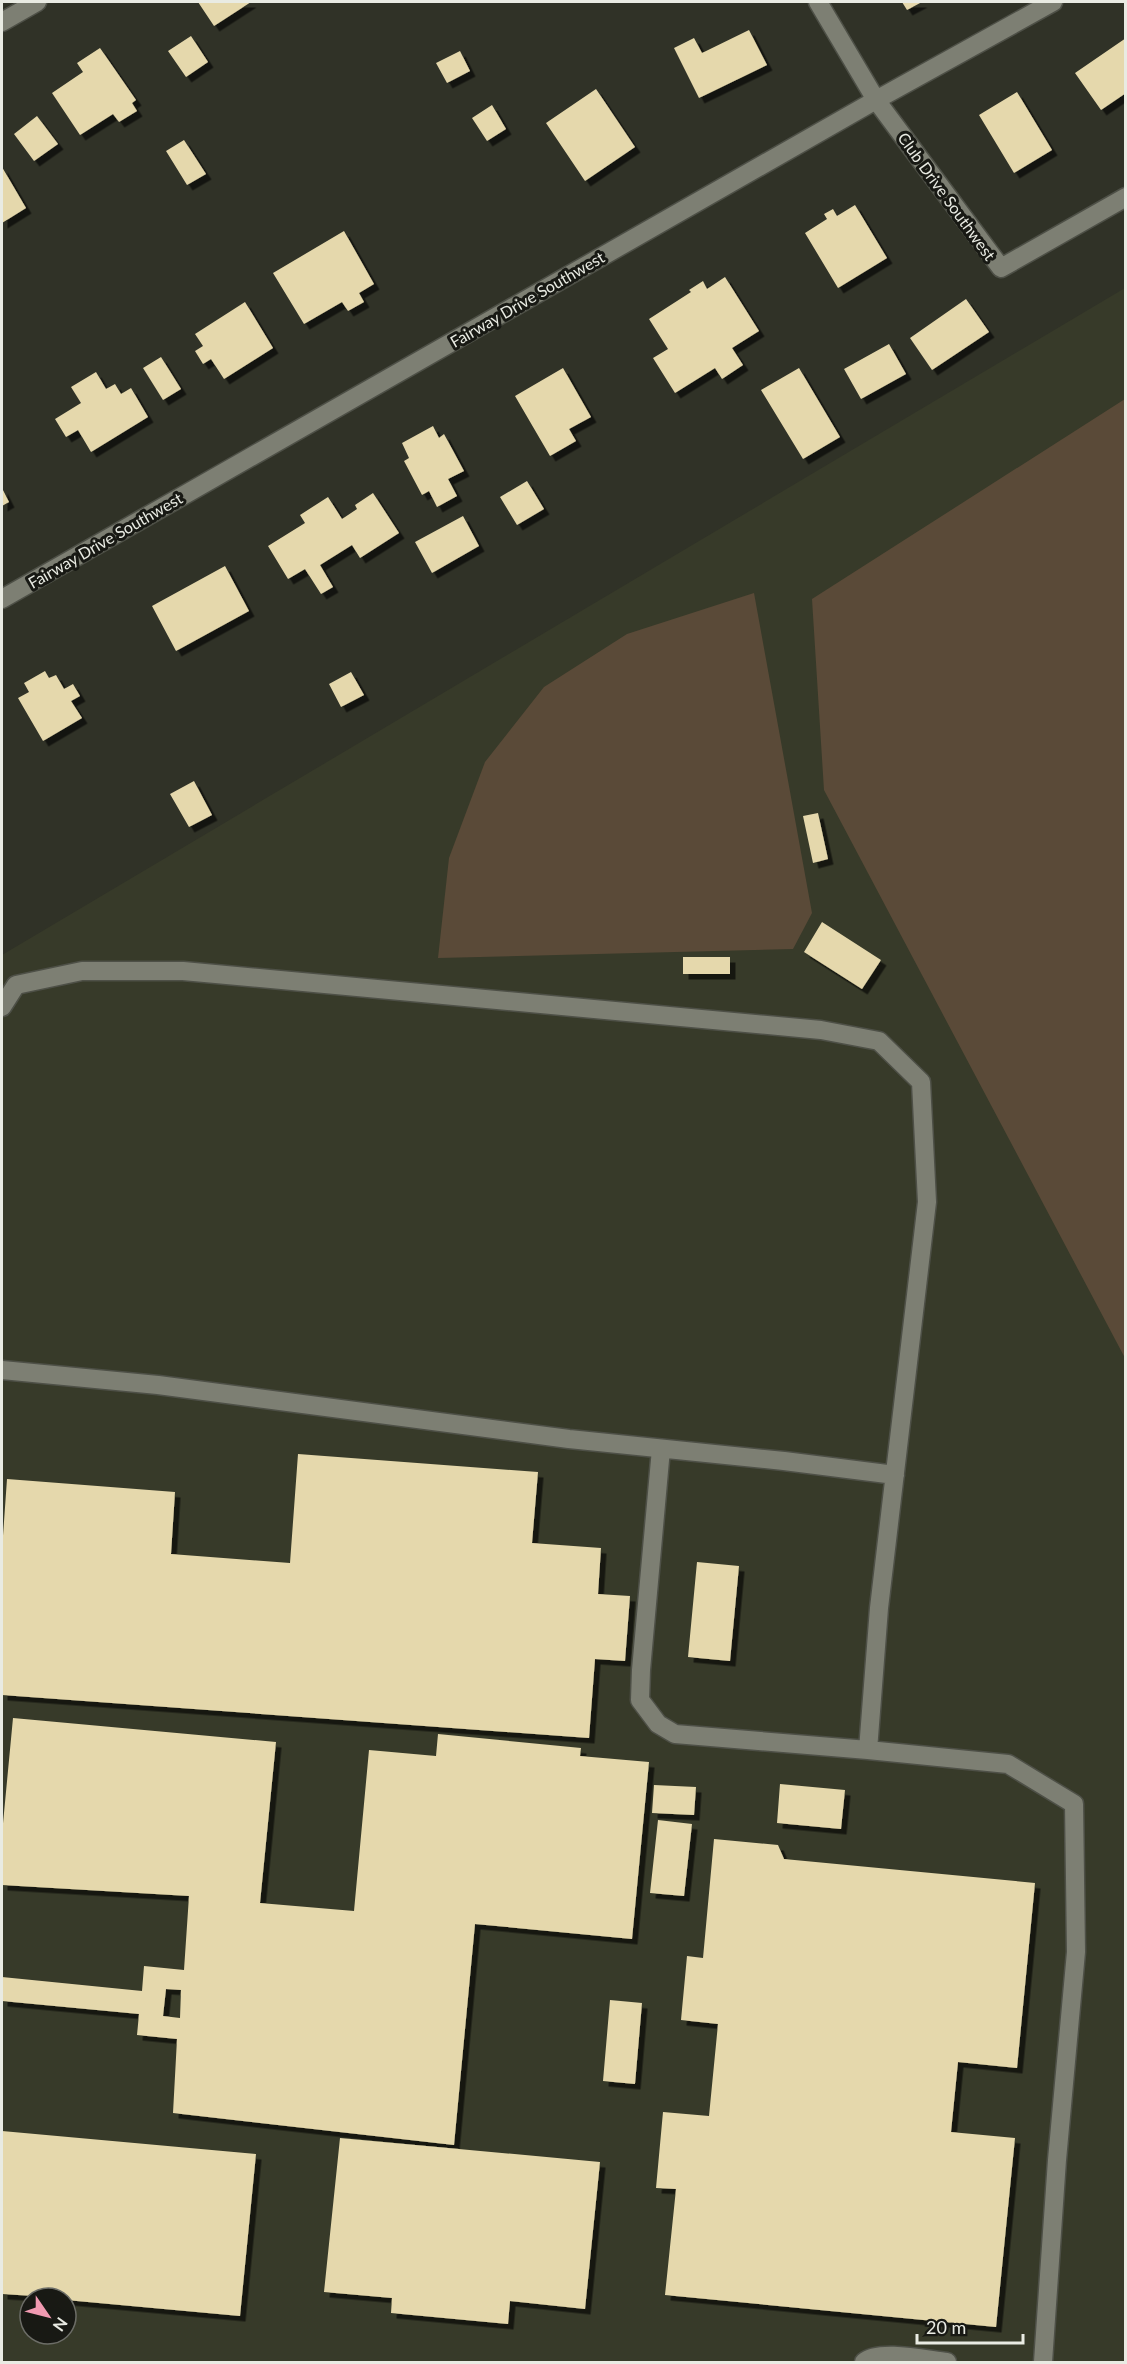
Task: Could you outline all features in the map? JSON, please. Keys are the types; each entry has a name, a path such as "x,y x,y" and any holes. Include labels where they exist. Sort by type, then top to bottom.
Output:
{"street":[{"path":"2,22 37,2"},
{"name":"Club Drive Southwest","path":"818,2 876,100 1001,268 1125,197"},
{"name":"Fairway Drive Southwest","path":"2,599 876,100 1053,2"},
{"path":"2,1007 16,985 82,971 183,971 722,1020 821,1030 879,1041 921,1082 927,1202 879,1608 868,1750"},
{"path":"2,1370 152,1385 558,1438 795,1462 895,1475"},
{"path":"661,1449 640,1700 658,1724 675,1734 1008,1764 1074,1804 1076,1952 1057,2160 1043,2362"},
{"path":"864,2362 870,2358 883,2356 947,2362"}],"shaded area":[{"path":"1125,288 1125,2362 2,2362 2,955"},
{"path":"1125,399 1125,1358 824,790 812,599"},
{"path":"754,593 812,913 793,949 438,958 449,858 485,762 544,687 627,634"}],"building":[{"path":"198,2 251,2 214,26"},
{"path":"902,2 922,2 907,10"},
{"path":"749,30 767,65 699,98 674,48 694,38 702,53"},
{"path":"191,36 208,62 186,77 168,51"},
{"path":"1126,38 1126,93 1101,110 1075,73"},
{"path":"100,48 136,100 132,103 137,111 119,122 113,114 80,135 52,93 83,72 77,63"},
{"path":"460,51 470,71 447,83 436,63"},
{"path":"596,89 635,147 585,181 546,123"},
{"path":"1017,92 1052,150 1014,173 979,115"},
{"path":"492,105 506,129 487,141 472,118"},
{"path":"37,116 58,144 34,161 14,134"},
{"path":"184,140 206,174 187,185 166,151"},
{"path":"2,167 26,208 2,223"},
{"path":"855,205 887,258 838,288 805,233 827,219 824,214 833,209 837,216"},
{"path":"344,231 374,284 359,293 364,302 348,311 342,302 304,324 273,273"},
{"path":"725,277 759,331 732,348 743,365 722,379 715,368 675,393 653,358 668,349 649,319 691,292 689,290 703,281 707,289"},
{"path":"966,299 989,332 932,370 910,338"},
{"path":"245,302 273,348 224,379 211,359 203,364 195,351 203,346 195,334"},
{"path":"889,344 906,374 861,399 844,369"},
{"path":"161,357 181,389 163,400 143,368"},
{"path":"563,368 591,417 569,429 576,441 550,456 515,396"},
{"path":"799,368 840,437 803,459 761,390"},
{"path":"96,372 106,389 115,384 121,394 131,388 148,417 91,452 78,430 66,437 55,419 81,403 71,387"},
{"path":"433,426 439,438 444,434 464,471 448,479 457,496 437,507 429,491 422,495 404,461 409,458 402,443"},
{"path":"527,481 544,509 517,525 500,497"},
{"path":"2,488 9,502 2,506"},
{"path":"373,493 399,533 360,558 352,545 320,565 333,587 321,594 305,569 288,579 268,546 305,523 300,515 328,497 342,519 357,509 355,505"},
{"path":"463,516 479,546 432,573 415,542"},
{"path":"225,566 249,611 176,651 152,606"},
{"path":"45,671 49,678 56,675 64,689 73,684 80,696 71,701 82,718 43,741 18,698 29,692 24,683"},
{"path":"351,672 364,695 341,707 329,684"},
{"path":"194,781 212,815 189,827 170,794"},
{"path":"818,813 828,859 813,863 803,816"},
{"path":"822,922 881,960 862,989 804,952"},
{"path":"683,957 730,957 730,974 683,974"},
{"path":"298,1454 538,1472 532,1543 601,1548 598,1594 630,1596 625,1661 595,1659 589,1738 2,1695 2,1550 7,1479 175,1492 171,1554 290,1563"},
{"path":"697,1562 739,1566 730,1661 688,1657"},
{"path":"13,1718 276,1742 260,1903 354,1911 369,1750 436,1756 438,1734 581,1748 580,1756 649,1762 632,1939 475,1924 454,2145 173,2113 177,2039 137,2035 139,2014 2,2001 2,1977 142,1991 144,1966 184,1970 189,1896 2,1885 2,1834","holes":["166,1989 181,1990 180,2018 163,2016"]},
{"path":"780,1784 845,1790 841,1829 777,1823"},
{"path":"654,1785 696,1787 694,1815 652,1813"},
{"path":"658,1820 692,1824 684,1896 650,1893"},
{"path":"714,1839 778,1845 784,1859 1035,1883 1017,2068 958,2062 951,2132 1015,2138 996,2327 665,2295 676,2189 656,2188 663,2112 709,2116 718,2024 681,2020 687,1956 703,1958"},
{"path":"610,2000 642,2003 635,2084 603,2081"},
{"path":"2,2131 256,2154 240,2316 78,2301 78,2286 18,2286 18,2295 2,2294"},
{"path":"340,2138 600,2162 585,2309 510,2301 508,2324 391,2313 392,2298 324,2292"}]}
